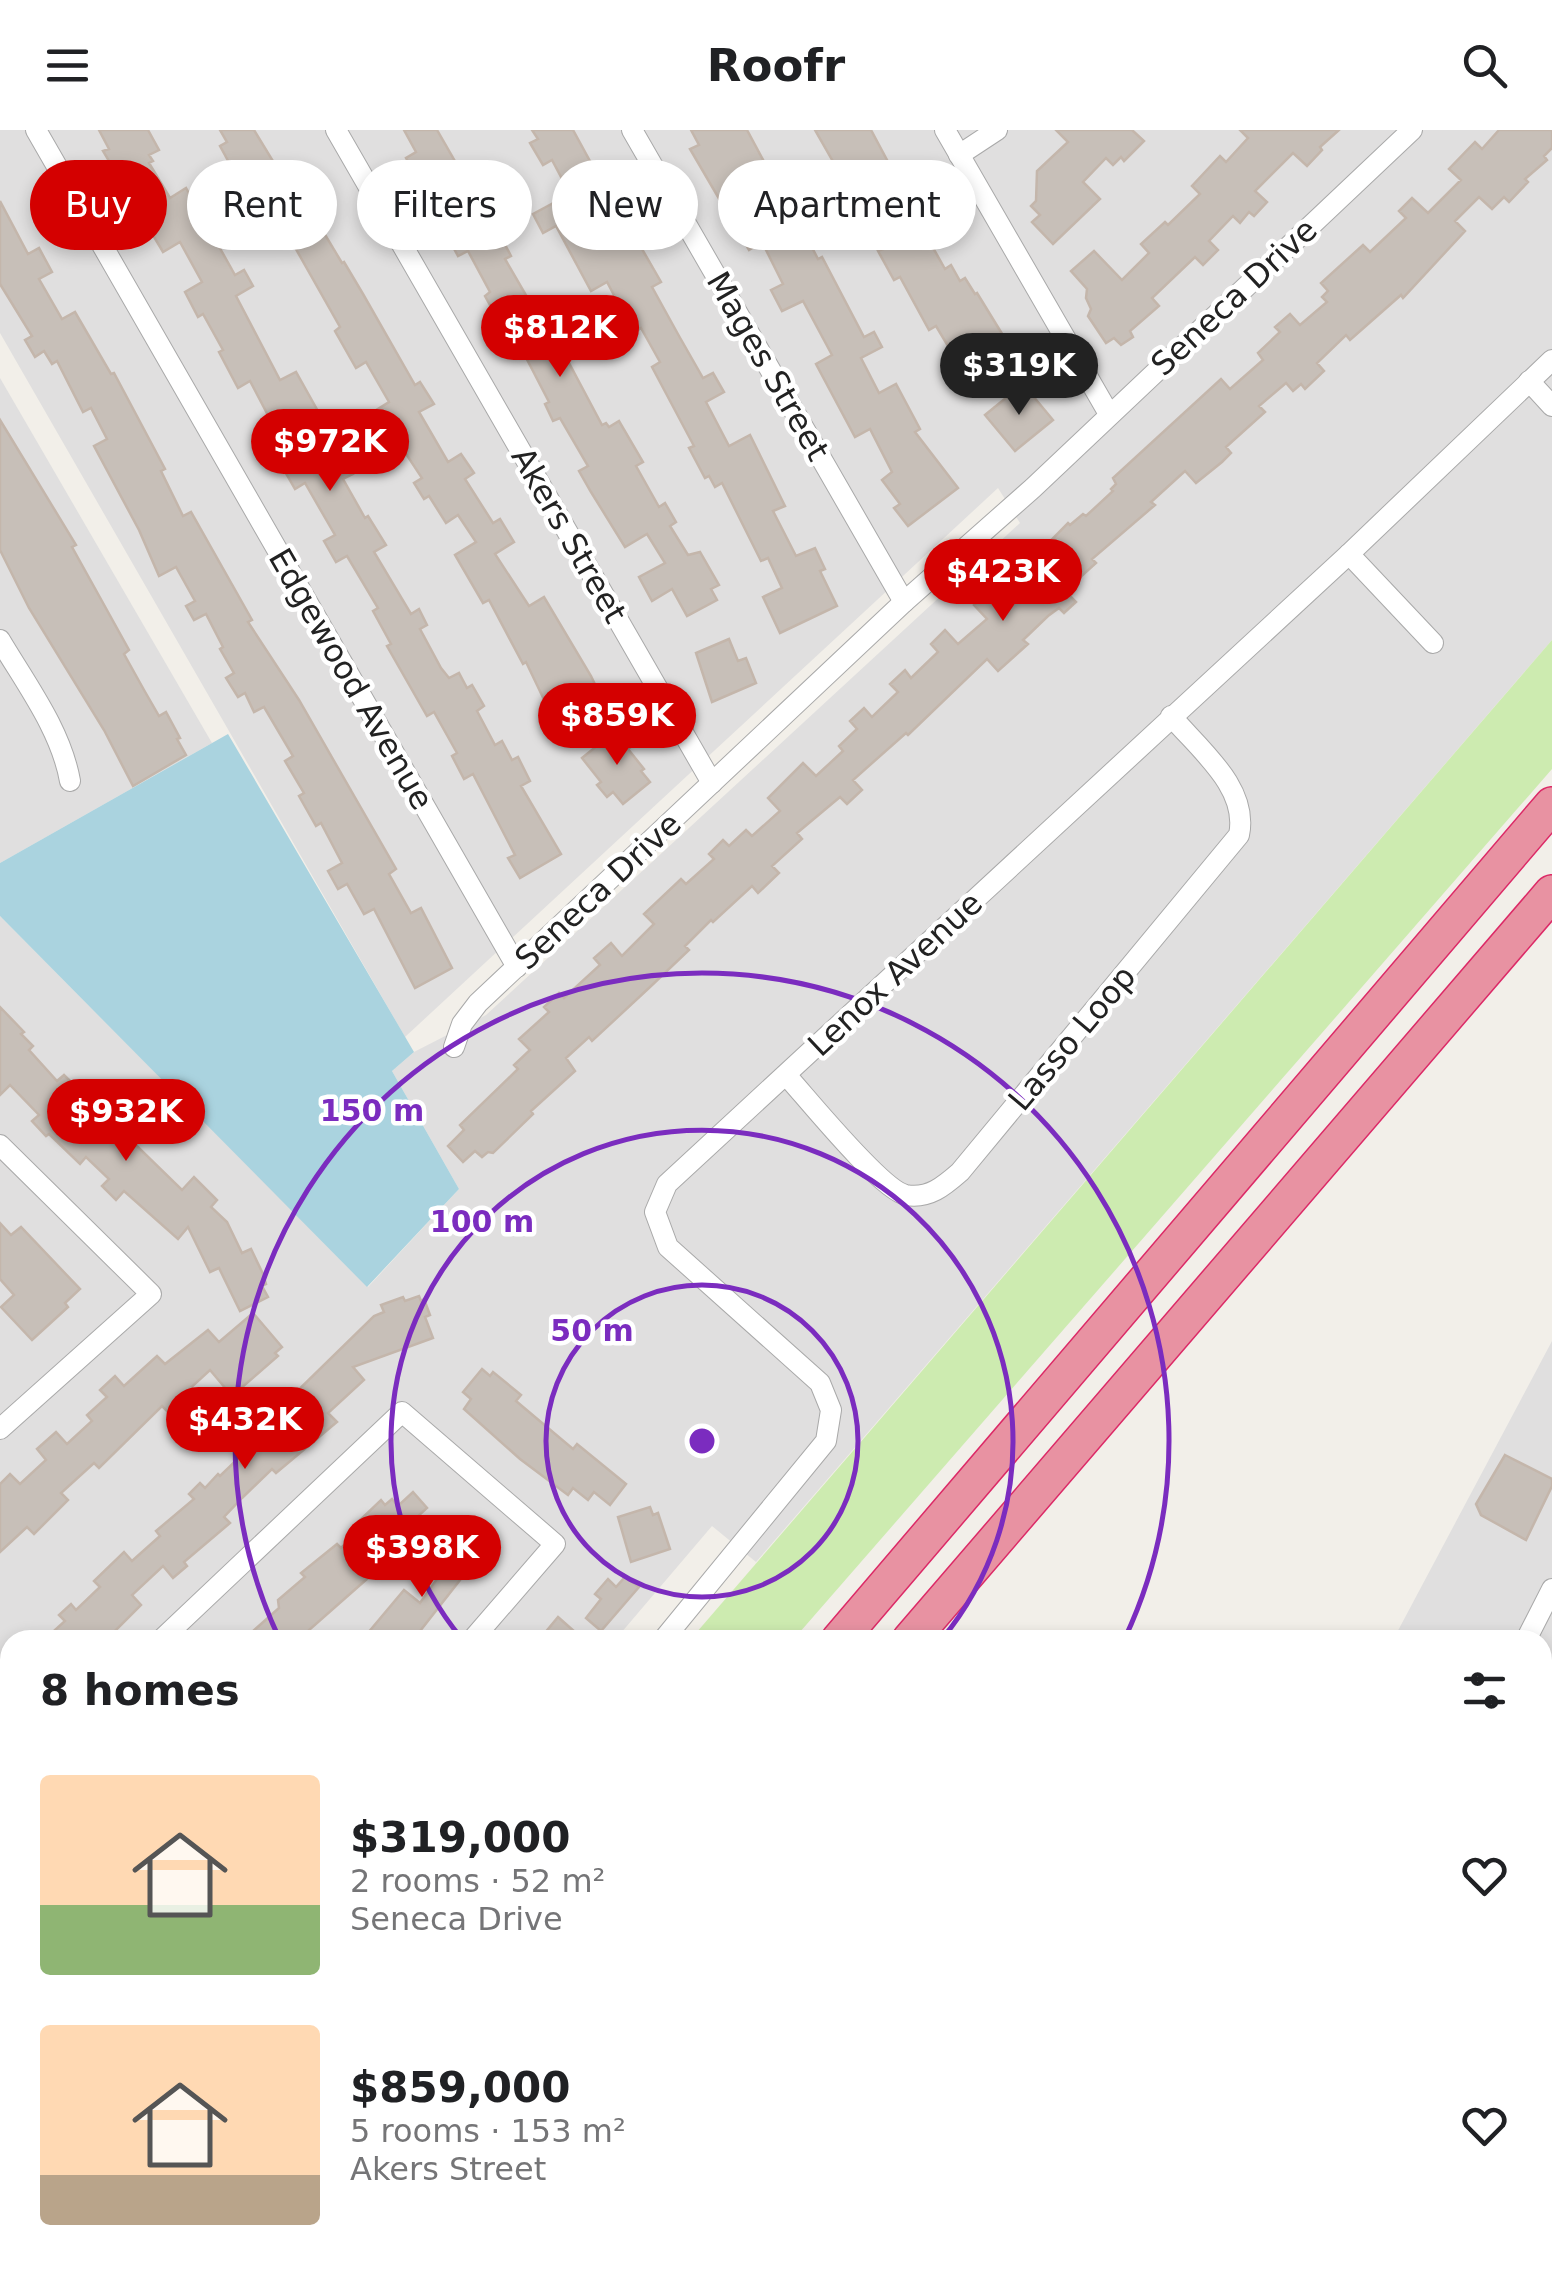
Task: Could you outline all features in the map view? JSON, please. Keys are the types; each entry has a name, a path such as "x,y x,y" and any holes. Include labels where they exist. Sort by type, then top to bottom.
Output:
{"highway":[{"path":"847,1630 1552,805"},
{"path":"919,1630 1552,892"},
{"path":"938,1630 1012,1521"}],"street":[{"name":"Edgewood Avenue","path":"36,130 517,967"},
{"name":"Akers Street","path":"336,130 712,783"},
{"name":"Mages Street","path":"632,130 904,602"},
{"path":"944,130 1109,414"},
{"path":"959,155 997,130"},
{"name":"Seneca Drive","path":"454,1047 469,1013 517,967 1412,130"},
{"name":"Lenox Avenue","path":"671,1630 826,1441 831,1410 820,1383 668,1248 655,1212 667,1184 1350,554 1552,360"},
{"path":"1529,381 1552,406"},
{"path":"1350,554 1433,643"},
{"path":"0,640 53,732 65,757 70,781"},
{"name":"Lasso Loop","path":"786,1076 873,1171 902,1195 928,1195 960,1172 1239,836 1243,818 1238,799 1172,716"},
{"path":"0,1145 152,1294 0,1429"},
{"path":"172,1630 402,1412 555,1544 481,1630"},
{"path":"1531,1630 1552,1589"}],"shaded area":[{"path":"0,130 1552,130 1552,640 756,1562 712,1526 624,1630 0,1630 0,916 368,1287 459,1189 392,1071 414,1052 486,1015 1020,523 998,488 405,1037 0,333"},
{"path":"0,378 212,743 0,863"},
{"path":"1552,1341 1552,1630 1398,1630"}],"green space":[{"path":"1552,640 1552,769 802,1630 699,1630"}],"water":[{"path":"228,734 414,1052 392,1071 459,1189 367,1287 0,916 0,863"}],"building":[{"path":"99,130 148,130 159,150 149,155 152,160 108,160 103,151 109,149"},
{"path":"220,130 254,130 272,160 228,160 220,146 227,142"},
{"path":"404,130 437,130 454,160 407,160 416,152"},
{"path":"532,130 573,130 589,160 552,160 543,165 530,143 538,139"},
{"path":"691,130 747,130 763,160 718,160 718,197 690,149 699,145"},
{"path":"815,130 871,130 887,160 832,160"},
{"path":"1056,130 1132,130 1144,141 1124,161 1121,157 1113,165 1106,158 1083,182 1100,199 1053,244 1032,222 1040,215 1031,206 1036,201 1037,171 1068,142"},
{"path":"1240,130 1339,130 1307,166 1293,153 1255,191 1267,202 1254,216 1249,212 1240,223 1233,216 1209,241 1218,250 1203,265 1195,257 1152,298 1159,306 1130,331 1133,337 1121,345 1114,338 1106,343 1088,316 1091,309 1087,289 1071,271 1094,251 1122,280 1149,253 1141,244 1200,194 1192,186 1220,156 1226,162 1248,138"},
{"path":"1499,130 1552,130 1552,148 1544,156 1547,160 1525,179 1528,182 1509,202 1504,197 1492,209 1479,197 1455,221 1465,231 1403,298 1401,295 1350,340 1346,335 1317,363 1324,371 1305,389 1301,384 1293,391 1286,383 1259,406 1265,412 1226,447 1231,453 1222,462 1196,483 1185,471 1151,502 1155,505 1092,559 1096,563 1065,591 1076,602 1064,613 1059,608 1048,616 1023,640 1028,644 998,671 987,659 908,735 853,780 862,790 847,804 840,797 797,833 802,839 772,866 779,873 758,893 752,886 711,920 685,946 689,950 592,1041 589,1037 566,1058 575,1071 531,1111 533,1114 493,1153 482,1157 475,1151 463,1162 448,1146 464,1130 460,1125 518,1069 514,1065 530,1050 519,1039 549,1012 544,1007 559,993 564,998 600,965 594,958 611,943 622,956 654,924 644,914 681,879 686,884 714,859 709,854 723,840 729,846 746,830 752,836 780,811 768,798 803,763 816,776 843,751 839,746 857,729 850,721 864,708 872,717 898,692 890,684 905,670 911,678 938,652 931,644 945,630 958,644 987,619 974,605 1012,570 1017,575 1068,523 1086,516 1113,491 1113,478 1221,379 1230,389 1263,360 1258,353 1280,332 1275,327 1290,314 1300,325 1327,302 1322,297 1328,291 1321,283 1363,245 1370,252 1406,218 1399,211 1412,198 1428,213 1461,180 1449,169 1475,142 1482,149"},
{"path":"186,188 187,250 221,250 235,275 244,270 253,286 236,296 280,380 296,372 353,474 343,479 386,545 374,552 411,614 419,609 427,625 420,629 441,668 449,678 459,673 467,688 472,685 484,706 477,711 495,745 502,741 512,760 518,757 530,781 521,786 561,854 520,878 508,858 515,855 473,774 464,779 452,756 457,753 434,712 427,716 387,646 391,644 373,611 378,608 347,556 336,562 324,541 335,535 305,483 295,489 272,449 260,426 271,421 250,381 238,388 203,314 198,317 185,292 202,282 180,242 167,250 167,193 170,198"},
{"path":"0,201 28,254 40,250 52,272 39,279 62,319 75,312 111,374 114,373 165,469 161,471 183,516 191,512 252,620 248,622 299,700 396,869 389,874 411,913 421,908 452,968 415,988 374,909 364,914 347,884 338,889 328,871 342,863 321,823 316,826 299,796 304,793 285,761 293,756 264,707 254,712 245,693 238,697 226,678 234,673 220,649 223,647 206,614 194,620 186,606 195,601 176,567 159,576 94,446 107,439 91,408 83,412 57,361 52,364 44,351 35,357 25,340 32,336 0,284"},
{"path":"552,204 552,228 543,233 533,214"},
{"path":"296,250 334,250 344,262 415,385 420,382 434,404 419,412 448,462 461,454 474,473 465,479 493,523 500,519 514,542 495,554 529,606 544,597 591,676 605,705 600,707 602,710 560,733 526,662 523,664 489,600 483,603 455,555 476,542 458,515 446,523 429,496 424,499 414,483 422,478 393,434 386,439 370,414 389,402 366,362 356,368 335,331 340,327"},
{"path":"455,250 508,250 511,256 505,259 538,316 545,312 554,327 551,329 602,425 606,423 609,427 619,421 643,462 636,466 659,507 665,503 676,522 670,526 688,555 700,552 719,585 711,589 717,600 687,616 672,589 652,601 639,577 665,563 647,534 625,547 579,471 588,466 560,418 553,421 545,404 549,402 520,346 512,351 502,334 505,332 485,296 490,292 468,251 458,256"},
{"path":"569,250 643,250 661,282 652,287 703,378 713,373 724,392 706,402 729,446 750,435 785,506 773,511 796,556 815,548 825,569 820,571 837,606 780,633 763,597 782,588 768,558 761,561 722,483 715,487 709,476 705,478 689,448 694,446 652,367 660,362 641,328 630,325 607,282 591,291"},
{"path":"766,250 813,250 818,259 822,257 864,337 874,332 882,347 861,358 879,393 896,384 920,429 915,432 958,488 908,526 894,508 900,504 882,480 892,472 870,429 855,437 816,364 832,355 803,301 782,311 771,290 783,284"},
{"path":"934,250 945,269 951,265 960,281 965,278 977,293 1004,337 999,339 1013,364 972,386 936,326 929,330 900,277 894,280 878,251"},
{"path":"1023,384 1053,420 1015,451 985,415"},
{"path":"0,420 76,545 72,547 129,650 124,654 144,690 159,716 166,712 180,738 177,739 186,755 133,786 104,730 29,608 0,550"},
{"path":"729,639 738,661 746,658 756,683 712,702 696,653"},
{"path":"618,729 632,746 628,749 650,782 623,804 613,792 607,797 597,785 601,782 582,758"},
{"path":"0,1007 24,1032 21,1034 33,1046 29,1050 57,1081 64,1075 182,1190 194,1177 217,1200 211,1207 227,1222 242,1253 251,1249 268,1297 240,1311 219,1268 210,1272 188,1227 178,1239 124,1191 116,1200 102,1186 109,1179 86,1157 80,1164 49,1134 46,1136 32,1121 39,1115 10,1085 0,1095"},
{"path":"0,1223 11,1235 21,1227 80,1289 65,1303 68,1307 32,1340 1,1307 14,1295 0,1279"},
{"path":"419,1296 421,1301 424,1299 430,1315 425,1317 433,1338 353,1367 364,1380 328,1413 337,1422 276,1473 272,1469 224,1517 230,1523 184,1562 187,1566 173,1578 163,1566 132,1595 141,1605 116,1630 55,1630 65,1621 59,1615 71,1604 76,1610 100,1587 94,1581 124,1552 132,1561 160,1536 156,1531 194,1499 189,1494 200,1483 205,1488 220,1476 245,1452 239,1446 251,1435 256,1440 290,1410 284,1404 374,1316 384,1312 381,1305 403,1297 405,1301"},
{"path":"253,1313 282,1347 275,1353 278,1356 232,1396 210,1370 186,1392 192,1398 172,1416 162,1406 99,1468 94,1463 61,1493 68,1500 34,1534 27,1527 0,1552 0,1484 10,1474 20,1484 46,1460 37,1449 56,1432 67,1444 92,1421 87,1415 107,1397 100,1390 115,1376 124,1386 157,1356 165,1364 208,1330 219,1342"},
{"path":"482,1369 490,1376 493,1372 521,1395 516,1401 573,1449 577,1444 626,1484 610,1505 594,1492 588,1500 573,1488 568,1495 464,1409 471,1399 463,1392"},
{"path":"1505,1455 1552,1479 1526,1540 1481,1515 1476,1504"},
{"path":"413,1492 427,1508 406,1527 409,1530 368,1578 309,1630 254,1630 279,1608 278,1600 305,1577 301,1573 337,1544 341,1548 364,1526 359,1521 381,1500 385,1505 392,1499 398,1506"},
{"path":"650,1507 653,1515 658,1513 670,1549 631,1562 618,1517"},
{"path":"457,1541 476,1557 421,1630 370,1630 404,1590 420,1603 440,1575 436,1572"},
{"path":"625,1577 639,1587 600,1630 586,1618 601,1599 595,1594 608,1579 616,1587"},
{"path":"558,1617 573,1630 547,1630"}]}
